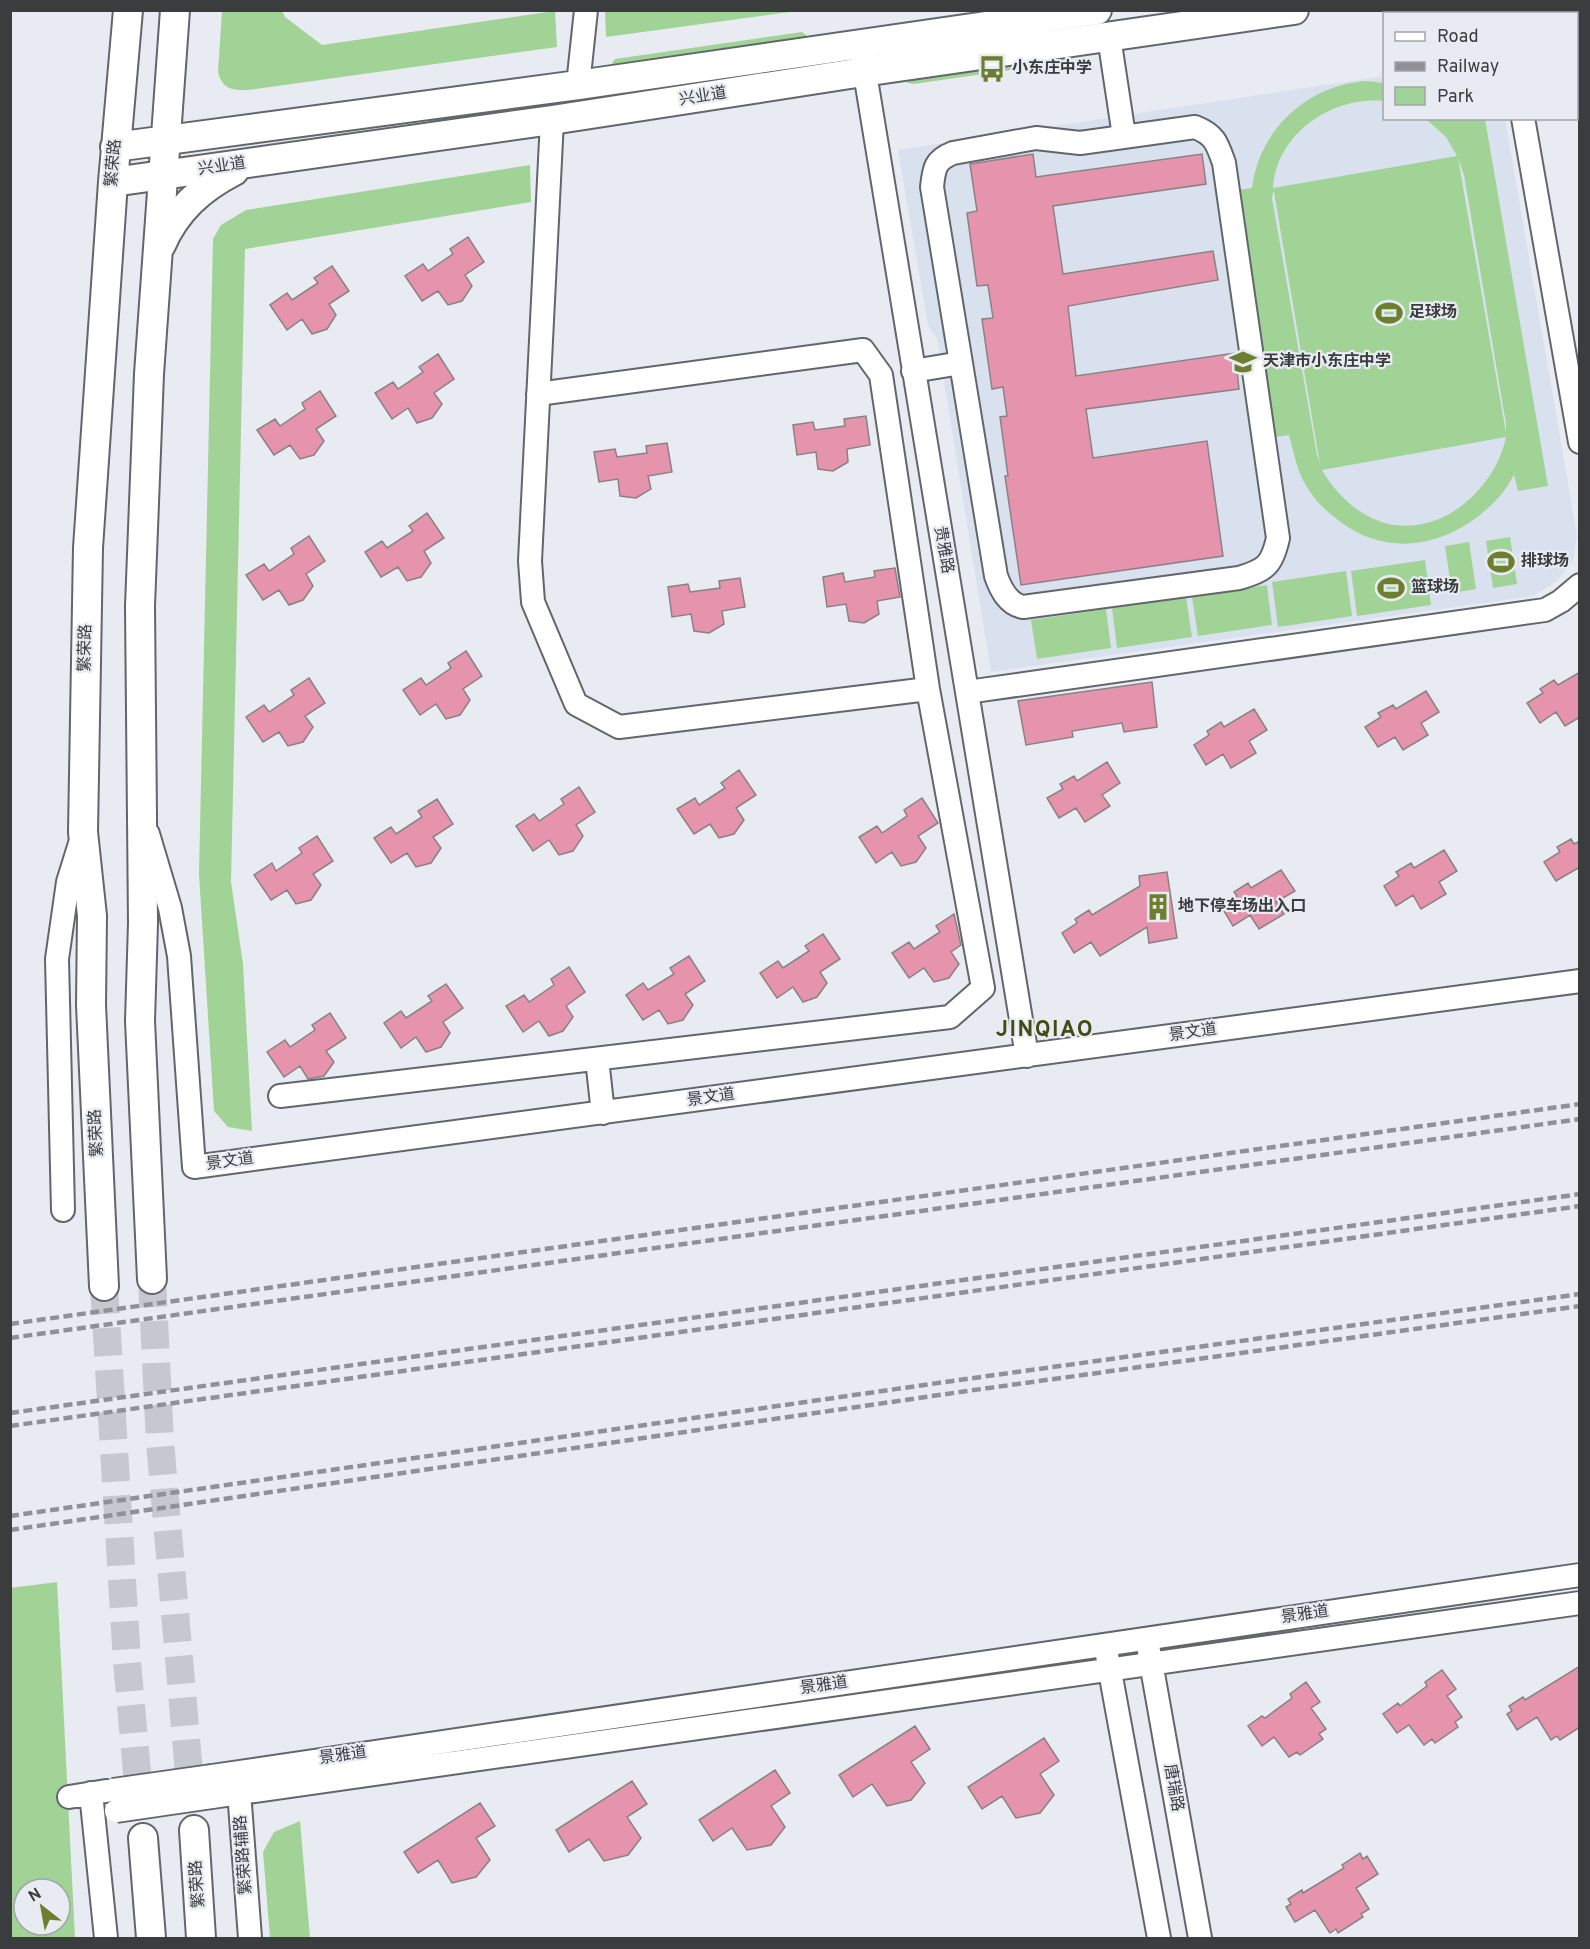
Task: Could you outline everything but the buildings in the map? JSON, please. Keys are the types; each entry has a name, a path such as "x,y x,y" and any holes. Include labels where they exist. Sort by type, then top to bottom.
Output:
{"main road":[{"name":"繁荣路","path":"104,1286 91,1005 92,916 83,832 88,548 115,147 128,10"},
{"path":"152,1279 140,1021 143,818 140,606 149,374 158,252 161,164 175,10"},
{"name":"兴业道","path":"115,147 161,164 253,162 552,120 1097,10"},
{"name":"兴业道","path":"113,182 161,164 203,142 240,130 578,85 1109,37 1294,10"},
{"path":"158,252 172,223 191,199 211,184 253,162"},
{"path":"109,240 127,205 161,164"},
{"name":"繁荣路","path":"194,1830 201,1938"},
{"path":"143,1838 151,1938"}],"street":[{"path":"578,85 586,10"},
{"path":"1109,37 1124,136"},
{"name":"贵雅路","path":"862,58 1027,1056"},
{"path":"552,120 530,561 533,602 576,704 619,727 928,689"},
{"path":"1523,120 1580,442"},
{"path":"1195,127 1208,132 1216,142 1224,163 1278,538 1269,565 1257,573 1239,578 1023,608 1016,606 1000,588 996,576 961,363 932,187 936,166 943,157 953,153 1036,138 1080,143 1195,127"},
{"path":"280,1096 950,1017 983,988 928,689 881,375 863,350 538,394"},
{"path":"913,370 961,363"},
{"path":"967,692 1545,610 1561,601 1580,585"},
{"name":"景文道","path":"143,818 165,889 178,956 194,1167 1580,981"},
{"path":"63,1210 57,959 68,882 83,832"},
{"path":"597,1059 603,1113"},
{"name":"景雅道","path":"106,1938 93,1804 238,1783 1147,1638 1580,1575"},
{"name":"景雅道","path":"238,1783 1151,1666 1580,1603"},
{"name":"唐瑞路","path":"1147,1638 1200,1938"},
{"path":"1105,1645 1159,1938"},
{"name":"繁荣路辅路","path":"238,1783 250,1938"}],"shaded area":[{"name":"天津市小东庄中学","path":"1383,76 1383,120 1505,120 1577,535 1573,561 1556,582 1533,596 991,672 937,338 928,326 898,150"}],"green space":[{"path":"605,10 797,11 606,37"},
{"path":"222,11 282,11 285,17 322,45 555,11 557,47 237,90 225,86 218,72"},
{"path":"802,32 806,38 616,68 612,63 615,59"},
{"path":"1071,55 1066,62 914,84 908,83 906,79"},
{"name":"足球场","path":"1366,81 1383,83 1383,101 1364,101 1345,105 1310,122 1285,150 1277,168 1273,188 1457,156 1446,137 1427,120 1485,120 1548,486 1518,491 1514,475 1507,487 1481,514 1463,527 1422,542 1401,544 1379,541 1358,533 1338,520 1310,492 1296,462 1289,435 1275,437 1237,190 1252,188 1256,167 1264,147 1290,114 1306,101 1344,84","holes":["1458,158 1464,175 1506,424 1506,433","1274,192 1320,465 1272,198","1506,437 1500,457 1490,476 1476,493 1460,507 1441,518 1421,524 1400,526 1370,517 1353,507 1333,486 1322,470"]},
{"path":"530,165 531,202 245,249 231,882 243,964 252,1131 228,1127 214,1111 199,874 213,239 221,225 246,210"},
{"name":"排球场","path":"1510,537 1517,584 1493,588 1486,541"},
{"name":"排球场","path":"1469,542 1476,589 1452,593 1445,546"},
{"name":"篮球场","path":"1425,560 1431,605 1357,616 1351,571"},
{"path":"1346,571 1352,616 1278,627 1272,582"},
{"path":"1267,585 1272,625 1198,636 1192,597"},
{"path":"1186,597 1192,637 1117,648 1112,608"},
{"path":"1106,609 1111,648 1037,659 1031,620"},
{"path":"57,1582 72,1877 12,1877 12,1937 72,1937 72,1879 75,1938 11,1938 10,1588"},
{"path":"300,1821 310,1938 270,1938 263,1852 274,1832"}],"tunnel":[{"path":"152,1279 160,1442 194,1830"},
{"path":"104,1286 127,1662 143,1838"}],"railway":[{"path":"10,1324 1580,1104"},
{"path":"10,1338 1580,1119"},
{"path":"10,1413 1580,1194"},
{"path":"10,1426 1580,1206"},
{"path":"10,1516 1580,1294"},
{"path":"10,1530 960,1392 1580,1306"}],"place":[{"name":"小东庄中学","path":"992,69"},
{"name":"足球场","path":"1389,313"},
{"name":"天津市小东庄中学","path":"1243,362"},
{"name":"排球场","path":"1501,562"},
{"name":"篮球场","path":"1391,588"},
{"name":"地下停车场出入口","path":"1158,907"}],"district":[{"name":"JINQIAO","path":"1045,1030"}]}
